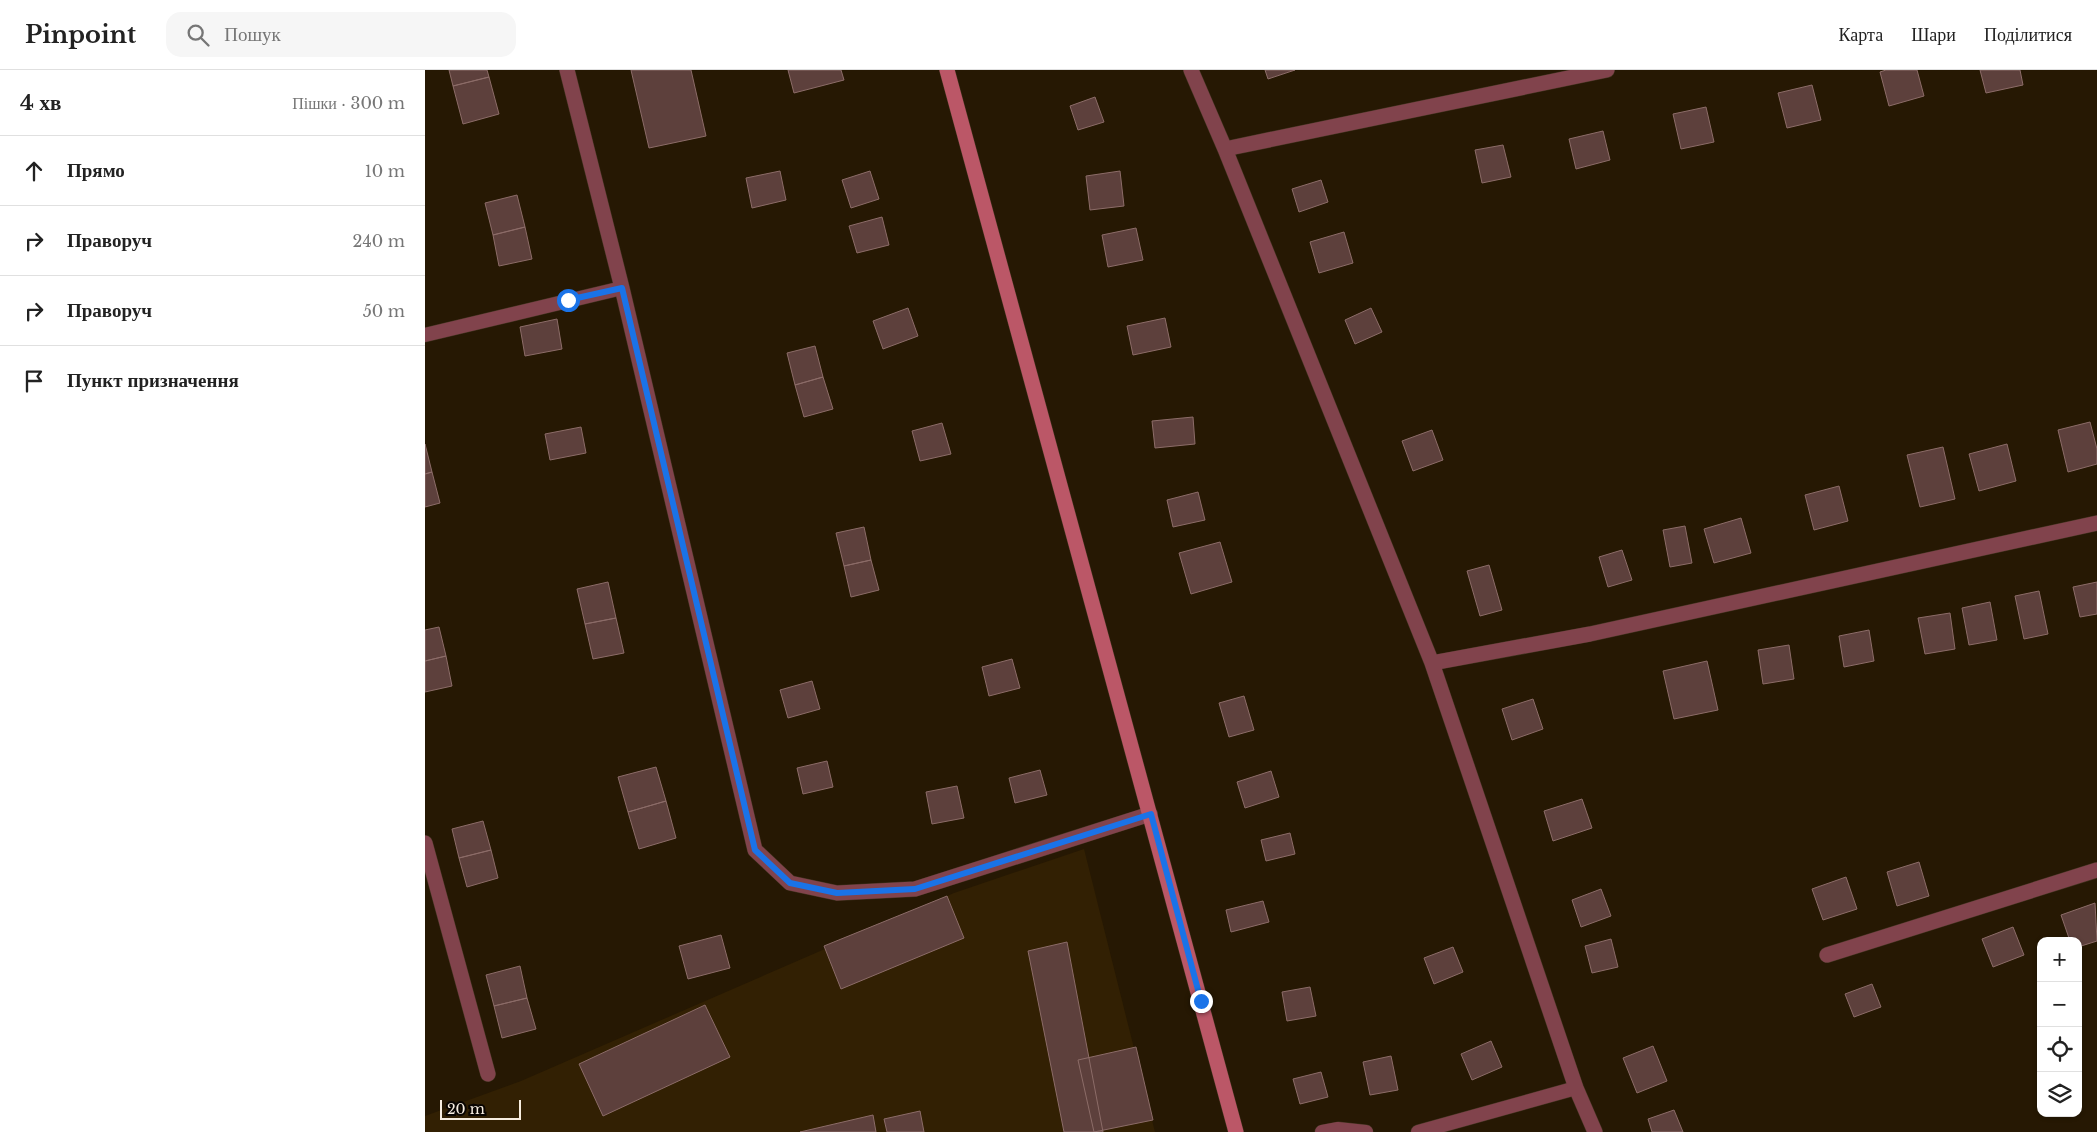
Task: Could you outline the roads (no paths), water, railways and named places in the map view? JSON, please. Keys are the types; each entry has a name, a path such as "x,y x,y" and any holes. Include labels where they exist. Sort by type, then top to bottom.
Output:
{"street":[{"path":"567,70 622,288 755,850 790,883 837,893 915,889 1151,814"},
{"path":"947,70 1151,814 1235,1132"},
{"path":"1191,70 1225,149 1432,664 1576,1088 1595,1132"},
{"path":"1225,149 1607,70"},
{"path":"1432,664 1590,634 2097,523"},
{"path":"425,843 488,1074"},
{"path":"1827,955 2097,870"}],"lane":[{"path":"425,335 622,288"},
{"path":"1418,1132 1576,1088"},
{"path":"1322,1132 1338,1129 1365,1132"}]}
